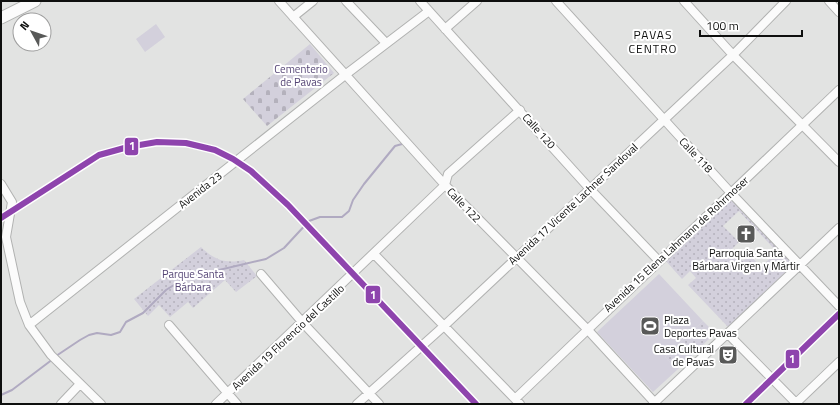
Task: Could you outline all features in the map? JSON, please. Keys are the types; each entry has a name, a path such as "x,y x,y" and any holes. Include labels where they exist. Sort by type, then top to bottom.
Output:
{"main road":[{"path":"1,18 35,1"}],"street":[{"name":"Calle 122","path":"278,1 445,185 586,329 655,403"},
{"path":"293,17 313,1"},
{"path":"346,1 386,44"},
{"name":"Calle 120","path":"420,1 590,189 658,260"},
{"path":"445,29 477,1"},
{"name":"Calle 118","path":"556,1 730,193 839,306"},
{"path":"684,1 733,55 839,162"},
{"name":"Avenida 17 Vicente Lachner Sandoval","path":"357,404 444,326 733,55 786,1"},
{"path":"829,1 839,12"},
{"name":"Avenida 23","path":"29,325 345,75 429,11"},
{"name":"Avenida 15 Elena Lahmann de Rohrmoser","path":"517,401 586,329 839,90"},
{"name":"Avenida 19 Florencio del Castillo","path":"216,404 303,323 445,185 448,174 520,110"},
{"path":"1,184 11,198 12,202 6,237 20,302 29,325 51,355 101,404"},
{"path":"655,403 839,228"},
{"path":"374,254 517,401"},
{"path":"261,274 303,323 379,404"},
{"path":"169,325 237,404"},
{"path":"728,334 795,404 839,362"},
{"path":"61,404 80,384"}],"green space":[{"path":"156,24 165,37 145,52 136,39"},
{"name":"Cementerio de Pavas","path":"310,44 334,73 267,126 243,99"},
{"path":"730,199 795,266 729,328 688,285 696,278 690,271 682,279 665,260","holes":["739,211 777,252 761,267 750,255 743,261 732,249 739,242 723,226"]},
{"name":"Parque Santa Bárbara","path":"201,247 211,255 221,260 244,260 257,276 236,292 225,280 193,308 188,302 170,317 159,305 148,316 134,299"},
{"name":"Plaza Deportes Pavas","path":"659,274 703,321 665,357 677,370 653,392 597,332"},
{"path":"703,321 715,333 677,370 665,357"}],"waterway":[{"path":"56,356 89,335 97,333 111,335 120,332 126,322 143,313 166,290 185,278 266,259 284,248 309,221 320,217 342,217 349,211 353,200 364,184 395,146 402,144"},
{"path":"1,395 12,390 53,359"}],"transit line":[{"name":"1","path":"1,218 99,155 128,147 157,142 186,143 215,150 233,159 251,171 288,205 476,404"},
{"name":"1","path":"746,404 839,314"}],"place":[{"name":"Parroquia Santa Bárbara Virgen y Mártir","path":"746,234"},
{"name":"Plaza Deportes Pavas","path":"650,326"},
{"name":"Casa Cultural de Pavas","path":"728,355"}],"district":[{"name":"PAVAS CENTRO","path":"653,42"}]}
